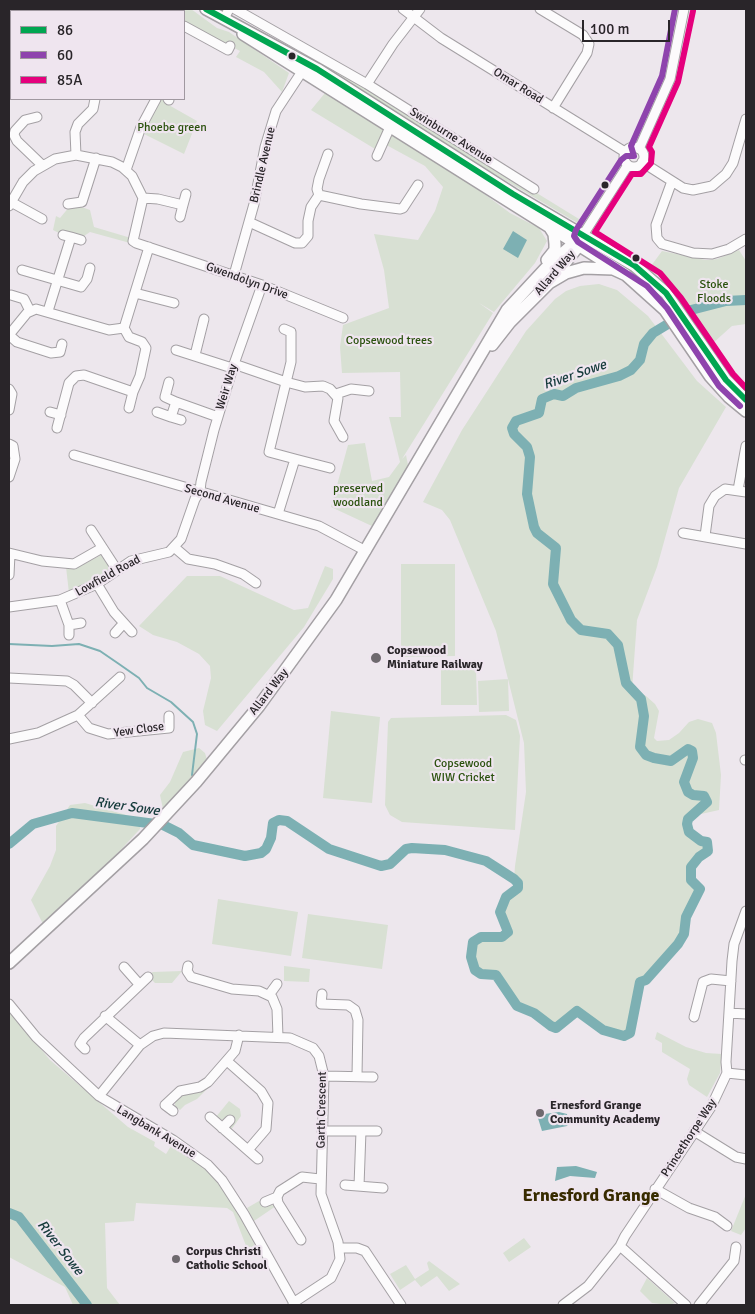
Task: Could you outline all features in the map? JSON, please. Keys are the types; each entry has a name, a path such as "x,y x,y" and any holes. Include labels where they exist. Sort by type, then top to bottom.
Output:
{"main road":[{"path":"206,9 231,14 390,126 549,226 581,238 635,266 653,279 672,311 722,375 746,400"},
{"path":"231,14 260,46 305,67 527,202 581,238 672,311"},
{"name":"Allard Way","path":"12,960 143,840 226,746 308,640 366,551 495,328 555,250 556,239 549,226"},
{"path":"581,238 585,243 631,272 639,285"},
{"name":"Allard Way","path":"521,293 581,238"},
{"name":"Allard Way","path":"469,373 510,322 549,283 581,238"},
{"path":"549,283 566,273 584,268 613,269 626,275"},
{"path":"682,324 710,376 729,397 746,411"}],"street":[{"name":"Omar Road","path":"403,9 441,38 625,152"},
{"path":"367,84 392,44 420,9"},
{"path":"540,9 583,35 589,44 587,53 553,108"},
{"path":"639,149 670,79 684,9"},
{"name":"Swinburne Avenue","path":"231,14 367,84 534,189"},
{"path":"185,27 231,50"},
{"name":"Brindle Avenue","path":"234,274 249,222 265,147 276,111 305,67"},
{"path":"76,154 75,132 78,124 93,108 95,100"},
{"path":"126,170 145,118 155,100"},
{"path":"37,118 22,117 14,135 17,141 42,165"},
{"path":"642,162 672,181 693,190 702,190 719,182 732,163 744,135 746,119"},
{"path":"378,156 390,126"},
{"path":"631,147 639,149 643,155 642,162 635,166 628,165 624,159 625,152 631,147"},
{"path":"42,219 10,204 23,182 42,165 61,157 76,154 112,162 126,170 134,178 143,198 133,241 149,247 124,328 129,337 142,342 146,348 140,376 128,408"},
{"path":"319,195 317,189 319,179 328,154"},
{"path":"68,204 86,204 96,158"},
{"path":"581,238 628,165"},
{"path":"672,181 656,225 657,238 662,244 693,253 712,254 729,250 746,239"},
{"path":"319,195 361,204 400,209 403,208 418,185"},
{"path":"180,217 186,194"},
{"path":"249,222 295,243 302,243 308,236 308,221 311,207 319,195"},
{"path":"143,198 158,199 183,206"},
{"path":"48,311 67,236 81,240"},
{"name":"Gwendolyn Drive","path":"149,247 234,274 343,318"},
{"path":"22,270 81,287 92,274"},
{"name":"Weir Way","path":"200,491 200,482 233,366 262,285"},
{"path":"135,293 174,303"},
{"path":"11,294 24,299 30,311"},
{"path":"63,362 61,348 51,353 17,342 9,335 30,311 36,309 48,311 109,330 124,328"},
{"path":"195,356 204,319"},
{"path":"284,329 291,332 291,362 269,452 330,468"},
{"path":"176,350 306,387 324,386 336,394 338,403 334,421 343,437"},
{"path":"57,428 69,384 76,376 84,375 133,392"},
{"path":"169,382 165,397 218,417"},
{"path":"9,389 12,394 9,410"},
{"path":"336,394 351,389 369,391"},
{"path":"171,416 176,402"},
{"path":"50,412 61,415"},
{"path":"157,412 181,420"},
{"path":"9,444 13,446 15,459 9,477"},
{"path":"704,536 711,501 724,489 742,491 746,446"},
{"name":"Second Avenue","path":"74,455 319,526 352,541 366,551"},
{"path":"278,514 295,459"},
{"path":"200,491 195,499 180,539 174,548 188,559 215,564 243,574 256,582"},
{"path":"91,530 117,570"},
{"path":"683,533 746,544"},
{"path":"9,575 9,553 42,561 74,564 102,548"},
{"name":"Lowfield Road","path":"9,607 60,600 97,584 139,558 164,554 174,548"},
{"path":"97,584 123,624 132,632"},
{"path":"60,600 69,630 81,623"},
{"path":"115,633 123,624"},
{"path":"9,739 38,732 78,714 120,677"},
{"path":"9,678 66,681 74,685 92,703"},
{"name":"Yew Close","path":"78,714 89,728 108,734 169,728 169,716"},
{"name":"Princethorpe Way","path":"563,1305 588,1286 620,1246 655,1189 711,1107 727,1073 726,1062 734,944 746,911"},
{"path":"9,968 12,960"},
{"path":"188,966 187,971 191,977 228,988 258,991 269,995 274,1000 277,1009 278,1037"},
{"path":"124,967 139,984"},
{"path":"80,1045 105,1016 148,977"},
{"path":"694,1018 703,982 710,979 731,981"},
{"path":"269,995 277,984"},
{"path":"322,994 321,1004 348,1005 355,1010 358,1020 357,1076"},
{"name":"Langbank Avenue","path":"9,1004 36,1037 99,1096 195,1155 222,1180 244,1214 294,1304"},
{"path":"729,1013 746,1014"},
{"path":"105,1016 140,1045"},
{"name":"Garth Crescent","path":"99,1096 140,1045 157,1035 171,1032 278,1037 295,1039 313,1048 319,1056 324,1076 320,1179 322,1200 340,1250"},
{"path":"173,1111 162,1108 180,1091 200,1087 208,1082 235,1052 239,1035"},
{"path":"227,1061 261,1091 268,1103 266,1129 248,1150"},
{"path":"727,1073 746,1075"},
{"path":"324,1076 373,1077"},
{"path":"210,1116 258,1159"},
{"path":"222,1128 230,1120"},
{"path":"322,1131 377,1131"},
{"path":"359,1186 361,1131"},
{"path":"694,1131 736,1157 746,1160"},
{"path":"301,1240 278,1203 277,1197 280,1191 302,1177 320,1179"},
{"path":"345,1185 383,1188"},
{"path":"655,1189 689,1208 715,1217 727,1226"},
{"path":"265,1202 277,1197"},
{"path":"620,1246 686,1305"},
{"path":"699,1305 734,1261 736,1247"},
{"path":"294,1304 331,1278 339,1263 340,1250 342,1248 357,1248 365,1251 401,1305"}],"green space":[{"path":"161,9 191,9 217,28 229,32 289,73 282,92 264,72 236,57 240,51 185,23 185,10"},
{"path":"335,69 579,219 590,214 581,225 481,166 334,72"},
{"path":"325,93 448,167 510,213 539,228 547,241 535,263 494,312 479,303 493,313 402,459 406,455 409,470 374,527 331,507 348,445 365,443 372,481 389,477 400,462 389,417 401,417 400,372 342,373 340,347 343,325 389,308 384,270 374,234 418,240 435,211 443,187 425,166 379,141 375,149 311,110"},
{"name":"Phoebe green","path":"160,100 169,101 167,104 197,121 184,154 144,134 146,123"},
{"path":"76,205 90,210 94,227 131,238 130,243 90,232 84,236 77,236 63,235 53,230 56,216 60,218 70,206"},
{"name":"Stoke Floods","path":"739,250 746,261 746,324 732,326 713,343 651,266 662,251 706,260 717,259"},
{"path":"599,284 617,290 648,316 697,381 726,407 679,488 657,567 637,620 632,689 646,696 655,704 659,711 654,738 657,741 669,740 689,722 698,719 712,723 716,733 721,775 719,810 692,816 688,819 689,832 701,841 707,842 708,851 699,857 691,867 691,880 700,889 686,917 684,934 678,944 646,980 640,982 633,1007 632,1028 624,1036 603,1030 577,1011 556,1028 551,1026 535,1014 517,1006 496,975 481,974 475,970 471,957 473,942 481,937 502,937 508,932 500,912 506,897 518,887 514,879 526,792 524,743 496,631 450,520 442,510 423,502 462,430 526,331 555,299 566,291 580,286"},
{"path":"101,555 111,570 95,582 69,593 66,567 80,566"},
{"path":"401,564 455,564 455,656 401,657"},
{"path":"325,566 333,569 333,579 304,627 217,731 205,725 203,711 211,678 210,666 199,654 177,642 153,635 139,626 187,576 220,576 294,610 308,608"},
{"path":"476,669 477,705 441,705 441,670"},
{"path":"508,679 509,711 479,712 478,681"},
{"path":"331,711 380,717 372,803 323,798"},
{"name":"Copsewood WIW Cricket","path":"506,715 516,720 520,736 515,830 402,822 390,815 385,805 388,722 391,718"},
{"path":"199,748 205,753 207,760 205,766 163,809 160,795 170,782 183,752"},
{"path":"85,803 140,819 140,829 115,856 43,924 31,900 50,866 56,850 56,826 70,805"},
{"path":"218,899 298,912 291,956 212,944"},
{"path":"308,914 388,925 382,969 302,958"},
{"path":"284,966 310,969 309,982 284,981"},
{"path":"182,971 172,983 155,983 147,975 153,972"},
{"path":"9,1010 50,1060 128,1127 155,1142 154,1146 166,1154 171,1146 201,1165 219,1182 235,1206 253,1239 255,1247 248,1251 233,1212 227,1208 136,1203 134,1221 105,1223 107,1288 120,1305 73,1305 65,1287 9,1257"},
{"path":"657,1032 686,1047 706,1053 722,1054 720,1073 707,1097 689,1085 687,1079 690,1069 662,1052 662,1043 655,1039"},
{"path":"210,1086 197,1099 180,1110 175,1106 175,1098"},
{"path":"229,1101 240,1109 241,1116 231,1130 228,1117 222,1120 215,1118"},
{"path":"746,1194 746,1228 741,1235 731,1231"},
{"path":"259,1201 263,1206 267,1204 276,1206 254,1221 247,1208"},
{"path":"524,1238 531,1247 509,1262 503,1253"},
{"path":"429,1261 460,1284 449,1291 437,1276 421,1287 415,1280 400,1290 390,1274 406,1265 415,1279 429,1270 427,1263"},
{"path":"647,1278 675,1303 669,1305 652,1303 640,1291"}],"water":[{"path":"513,231 527,240 518,258 503,249"},
{"path":"559,1112 567,1114 569,1123 567,1126 542,1131 537,1115"},
{"path":"576,1166 597,1172 595,1178 570,1176 555,1181 557,1167"}],"waterway":[{"name":"River Sowe","path":"9,844 33,824 72,813 163,825 179,833 193,845 245,856 261,853 266,849 271,838 273,823 279,820 287,821 329,849 381,866 390,864 406,849 412,848 445,850 486,861 514,879 518,883 518,888 506,897 500,912 508,932 502,937 481,937 473,942 471,957 475,970 481,974 496,975 517,1006 534,1013 551,1026 556,1028 577,1011 603,1030 624,1036 630,1033 640,982 646,980 678,944 684,934 686,917 700,889 691,880 691,867 699,857 708,851 707,842 701,841 689,832 687,824 688,819 707,802 704,796 693,795 688,792 684,782 693,758 692,751 688,749 671,761 646,755 640,747 644,716 641,699 626,683 618,645 608,634 581,630 571,620 553,584 556,548 537,533 534,527 527,494 530,457 527,447 514,434 512,428 516,421 539,413 542,399 554,394 563,396 576,388 619,376 631,370 640,360 644,344 653,333 691,310 726,301 746,300"},
{"path":"9,644 52,646 79,644 100,651 139,678 147,688 171,702 193,722 197,734 192,775"},
{"name":"River Sowe","path":"9,1213 19,1217 87,1305"}],"transit line":[{"name":"86","path":"206,9 317,69 513,194 635,266 666,293 726,380 746,400"},
{"name":"60","path":"675,9 662,76 631,146 634,156 626,156 621,160 574,236 578,242 647,286 667,308 719,386 740,406"},
{"name":"85A","path":"693,11 678,82 649,147 652,152 651,163 641,174 632,174 595,232 660,273 681,298 733,374 746,388"}],"place":[{"name":"Copsewood Miniature Railway","path":"376,658"},
{"name":"Ernesford Grange Community Academy","path":"540,1113"},
{"name":"Corpus Christi Catholic School","path":"176,1259"}],"district":[{"name":"Ernesford Grange","path":"591,1196"}],"park label":[{"name":"Copsewood trees","path":"389,341"},
{"name":"preserved woodland","path":"358,496"}]}
